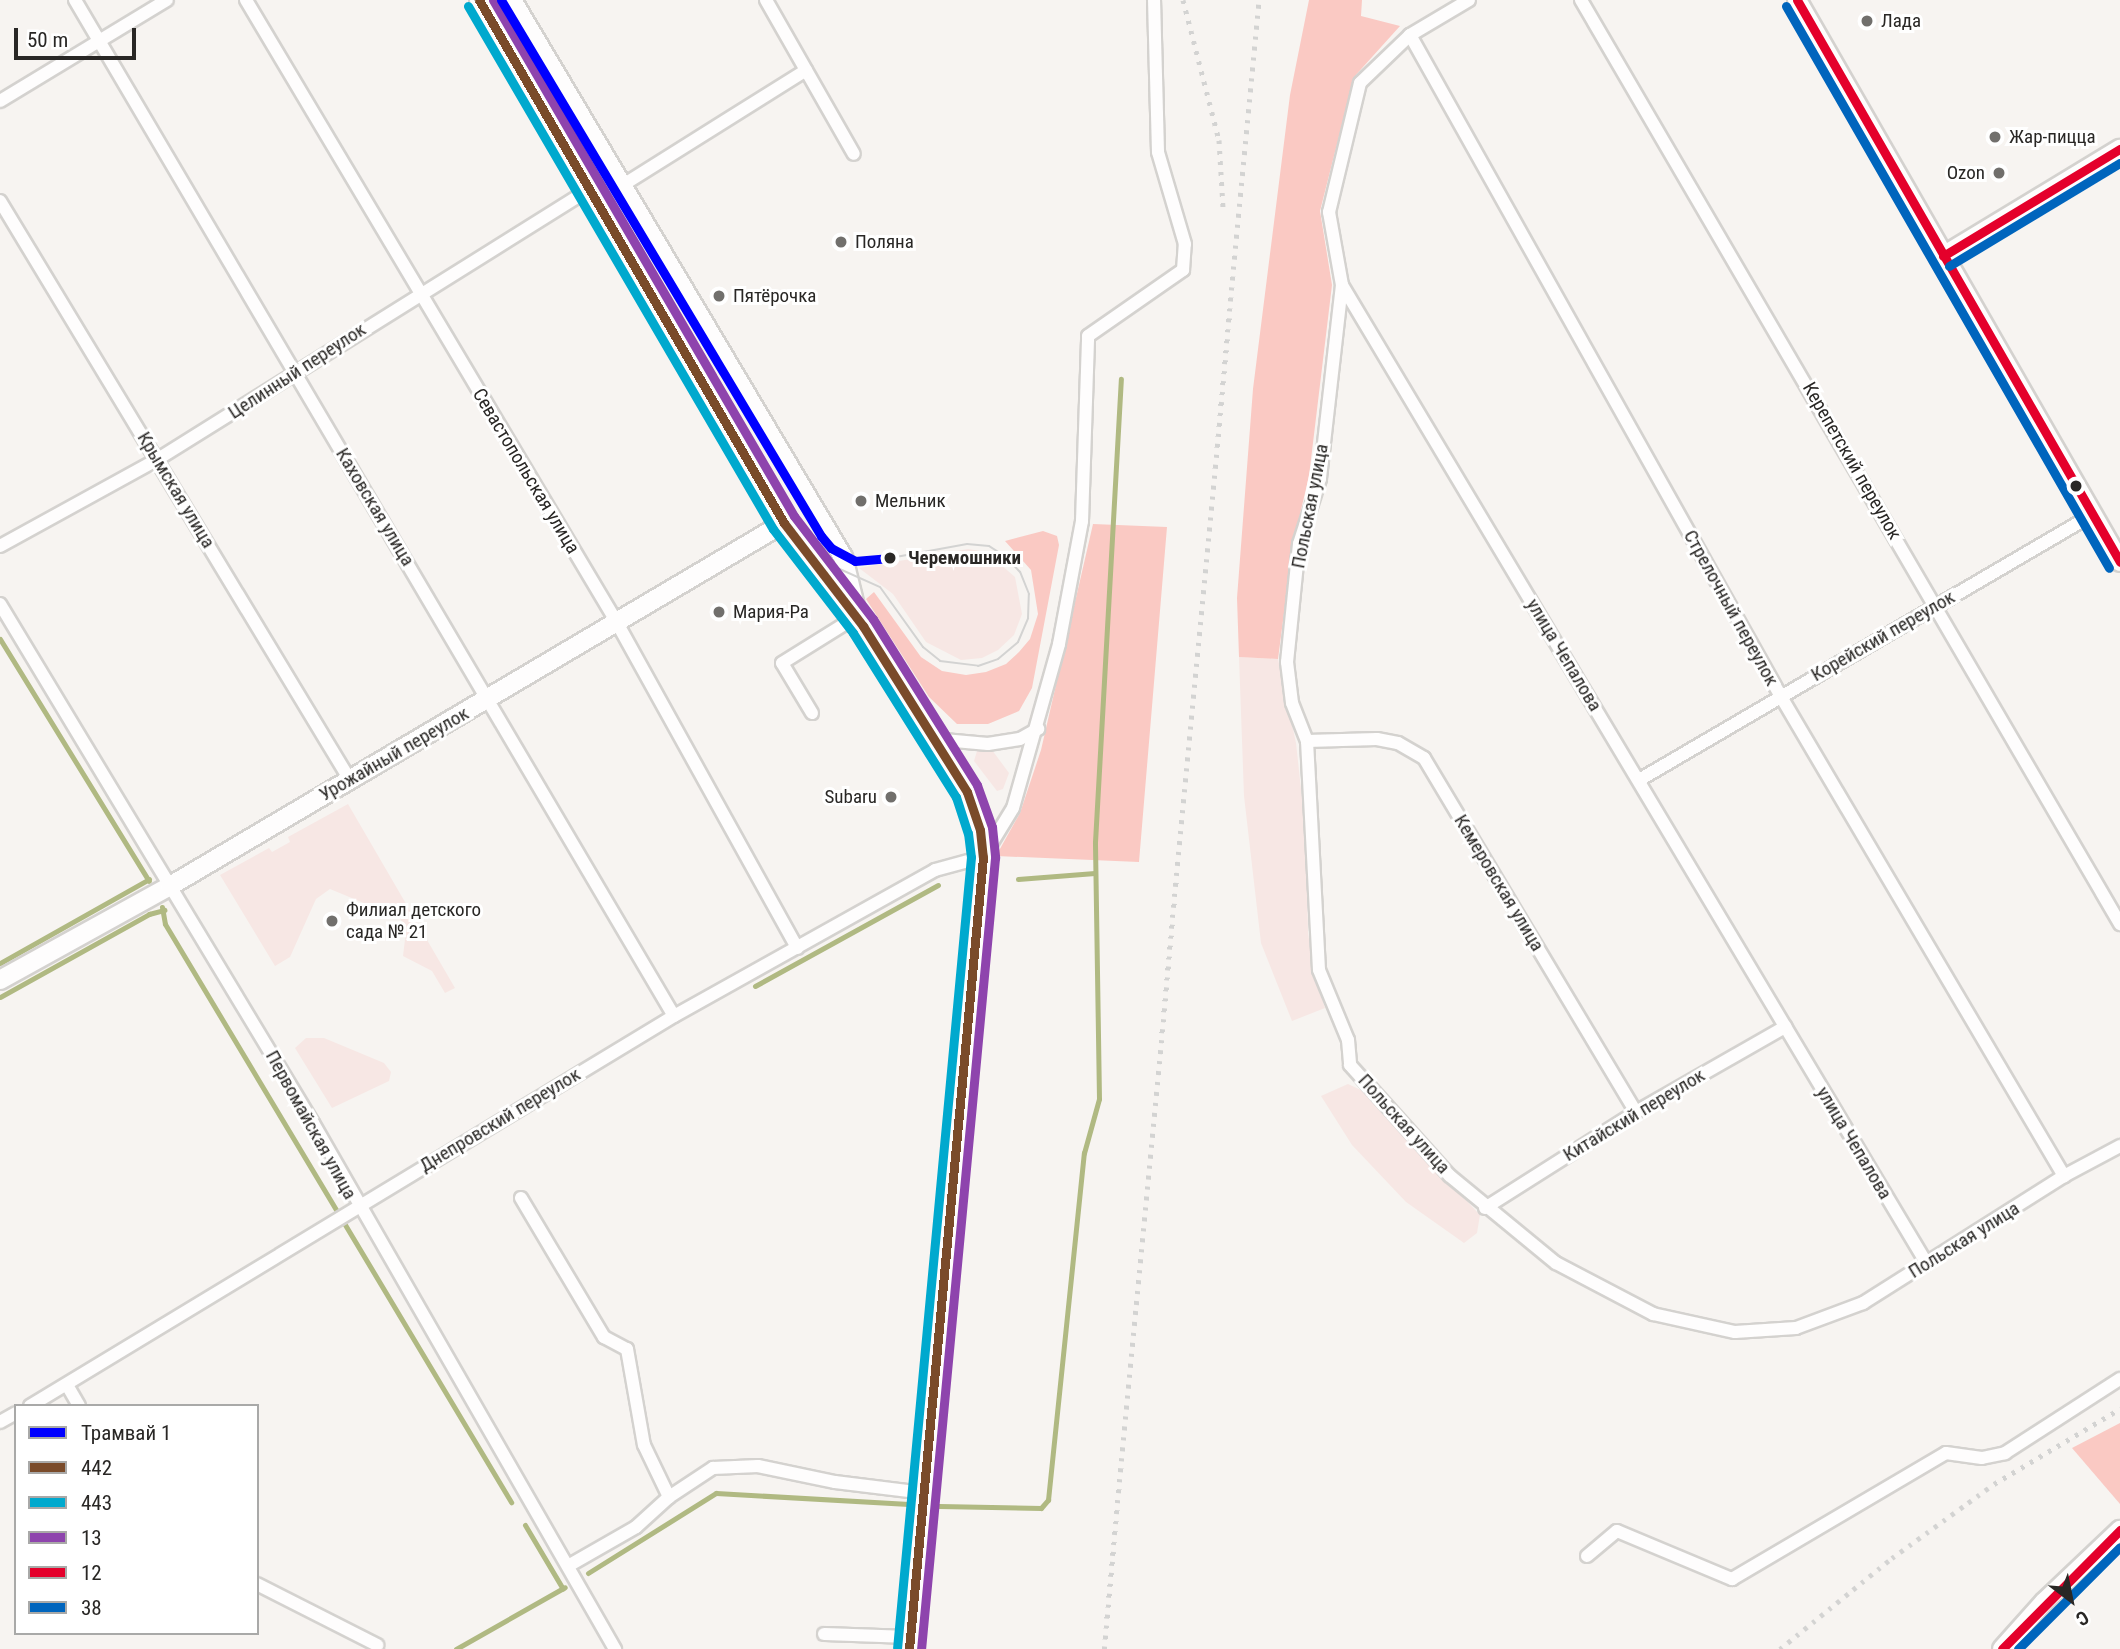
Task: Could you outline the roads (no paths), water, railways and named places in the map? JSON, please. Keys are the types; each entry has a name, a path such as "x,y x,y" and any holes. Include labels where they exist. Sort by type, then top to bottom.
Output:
{"main road":[{"path":"479,0 784,523 814,566 860,621 967,792 980,830 982,858 909,1643"},
{"path":"512,0 844,557 848,590 860,621"},
{"path":"1797,0 2120,562"},
{"path":"1943,256 2120,149"},
{"name":"Урожайный переулок","path":"0,980 170,886 784,523"},
{"path":"814,566 830,568 844,557"},
{"path":"2002,1649 2044,1602 2120,1530"}],"street":[{"name":"Каховская улица","path":"75,0 674,1016"},
{"path":"0,101 167,0"},
{"name":"Севастопольская улица","path":"246,0 616,621 797,948"},
{"path":"765,0 854,154"},
{"path":"982,858 1013,808 1038,729 1082,521 1088,336 1183,271 1185,244 1158,152 1154,0"},
{"name":"улица Чепалова","path":"1469,0 1410,34 1360,83 1329,212 1342,285 1927,1264"},
{"name":"Керепетский переулок","path":"1581,0 2120,924"},
{"name":"Стрелочный переулок","path":"1410,34 1780,695 2064,1176"},
{"path":"623,186 806,70"},
{"name":"Целинный переулок","path":"0,546 158,459 419,292 590,189"},
{"name":"Крымская улица","path":"0,201 350,780"},
{"name":"Польская улица","path":"1342,285 1320,479 1299,544 1287,662 1292,703 1307,741 1319,970 1348,1040 1350,1065 1485,1208 1556,1262 1653,1314 1735,1332 1796,1328 1863,1303 2064,1176 2120,1146"},
{"name":"Корейский переулок","path":"1639,780 1780,695 2092,515"},
{"name":"Первомайская улица","path":"0,604 313,1123 357,1206 615,1649"},
{"path":"812,713 782,663 860,621"},
{"path":"933,739 988,744 1020,739 1038,729"},
{"name":"Кемеровская улица","path":"1307,741 1377,739 1398,743 1424,758 1636,1112"},
{"name":"Днепровский переулок","path":"34,1404 674,1016 935,870 982,858"},
{"name":"Китайский переулок","path":"1485,1208 1636,1112 1785,1027"},
{"path":"521,1198 604,1337 627,1349 644,1445 669,1497"},
{"path":"1587,1556 1617,1531 1732,1579 1946,1453 1982,1458 2005,1453 2120,1378"},
{"path":"67,1385 78,1404"},
{"path":"568,1566 636,1528 669,1497 713,1468 758,1466 835,1482 925,1493"},
{"path":"259,1585 377,1645"},
{"path":"824,1633 909,1643"}],"waterway":[{"path":"939,1506 1041,1508 1048,1500 1084,1153 1099,1099 1095,842 1121,379"},
{"path":"0,639 149,881"},
{"path":"1018,879 1095,873"},
{"path":"0,963 149,879"},
{"path":"755,986 938,885"},
{"path":"162,907 165,924 511,1502"},
{"path":"0,997 149,914 164,910"},
{"path":"588,1573 716,1493 909,1504"},
{"path":"525,1525 563,1589"},
{"path":"456,1649 565,1587"}],"tram line":[{"name":"1","path":"501,0 821,536 831,548 855,561 890,558"},
{"path":"762,463 820,554 833,566 880,587 923,647 940,661 978,666 998,659 1018,642 1028,618 1029,594 1020,572 1006,557 989,546 967,544 890,558"}],"railway":[{"path":"1183,0 1219,140 1223,208"},
{"path":"1104,1649 1259,0"},
{"path":"1780,1649 1892,1558 1994,1484 2120,1409"}],"place":[{"name":"Лада","path":"1867,21"},
{"name":"Жар-пицца","path":"1995,137"},
{"name":"Ozon","path":"1999,173"},
{"name":"Поляна","path":"841,242"},
{"name":"Пятёрочка","path":"719,296"},
{"name":"Мельник","path":"861,501"},
{"name":"Черемошники","path":"890,558"},
{"name":"Мария-Ра","path":"719,612"},
{"name":"Subaru","path":"891,797"},
{"name":"Филиал детского сада № 21","path":"332,921"}]}
